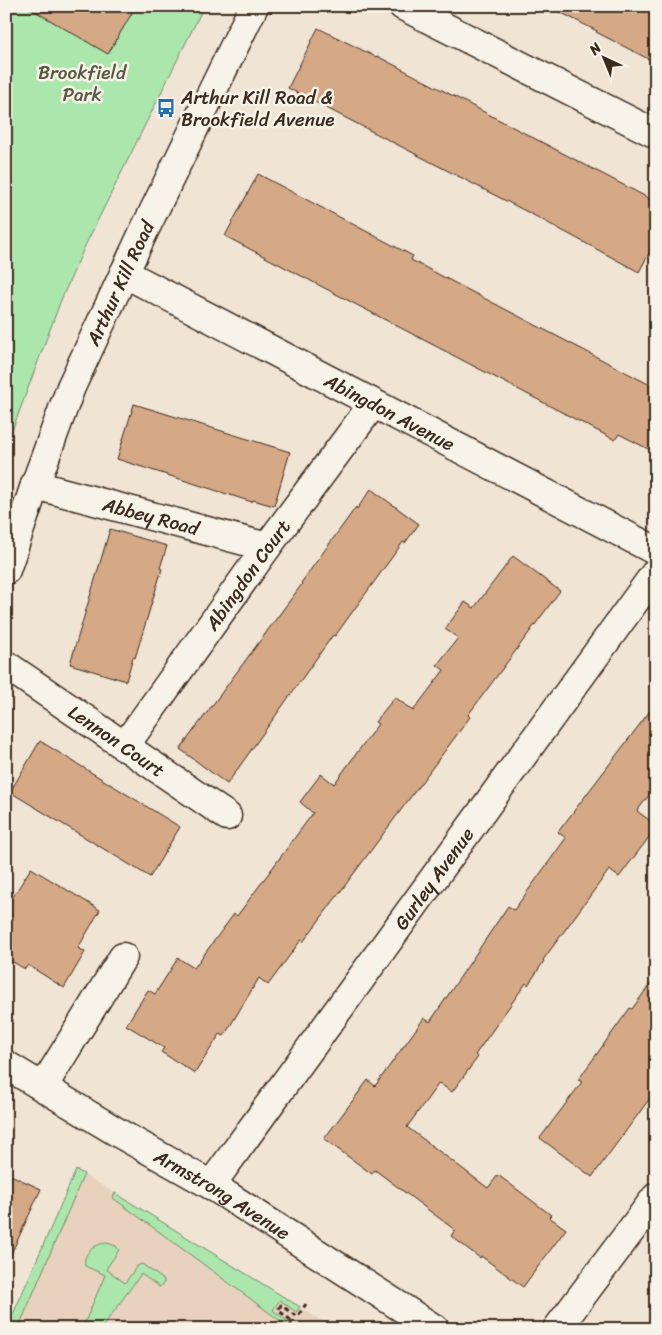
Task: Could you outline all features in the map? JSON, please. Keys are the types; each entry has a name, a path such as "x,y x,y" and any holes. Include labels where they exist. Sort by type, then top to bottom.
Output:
{"street":[{"name":"Arthur Kill Road","path":"6,570 34,485 71,387 124,273 254,6"},
{"path":"403,6 656,134"},
{"name":"Abingdon Avenue","path":"124,273 656,551"},
{"name":"Abingdon Court","path":"124,747 267,547 373,404"},
{"name":"Abbey Road","path":"34,485 267,547"},
{"name":"Gurley Avenue","path":"210,1185 656,572"},
{"name":"Lennon Court","path":"6,665 227,816"},
{"path":"43,1087 124,957"},
{"name":"Armstrong Avenue","path":"6,1066 210,1185 435,1329"},
{"path":"557,1329 656,1197"}],"path":[{"path":"289,1327 293,1322 278,1310 281,1305 297,1317 306,1304"}],"shaded area":[{"path":"76,1170 335,1329 6,1329 6,1317 11,1319"}],"green space":[{"name":"Brookfield Park","path":"6,6 204,6 85,246 61,300 6,447"},
{"path":"76,1170 84,1174 18,1329 6,1329 6,1317 11,1319"},
{"path":"115,1193 300,1307 296,1312 280,1300 273,1310 288,1322 286,1325 113,1198"},
{"path":"107,1243 116,1246 119,1250 106,1269 125,1283 137,1266 142,1264 164,1280 164,1283 160,1287 141,1274 101,1329 82,1329 105,1275 85,1266 85,1257 94,1247"}],"building":[{"path":"26,6 136,6 108,54"},
{"path":"548,6 656,6 656,63 597,31"},
{"path":"318,28 377,56 656,202 656,240 639,272 288,88"},
{"path":"258,174 413,256 411,260 656,388 656,453 619,434 615,440 225,236"},
{"path":"134,404 290,452 274,506 253,500 252,502 117,459"},
{"path":"371,489 419,524 405,543 403,542 335,636 333,635 227,784 180,749"},
{"path":"110,529 167,546 160,568 162,569 135,658 133,657 126,681 70,664"},
{"path":"513,556 560,591 468,715 470,717 303,942 301,940 268,985 259,978 224,1036 220,1034 195,1073 161,1052 164,1048 126,1025 148,990 155,994 178,958 194,968 234,914 237,916 313,813 300,802 321,774 334,784 378,724 375,722 395,697 413,711 444,670 437,665 458,638 445,629 465,602 474,608"},
{"path":"656,703 656,786 637,811 656,825 656,828 619,877 609,870 543,960 528,985 526,983 475,1055 478,1057 452,1092 439,1083 407,1127 488,1188 498,1175 551,1215 549,1217 566,1229 523,1287 451,1236 455,1230 375,1170 372,1174 324,1139 368,1080 375,1086 424,1018 430,1022 508,906 514,910 566,838 558,832"},
{"path":"40,741 180,827 150,877 10,792"},
{"path":"31,868 100,910 78,948 85,952 64,988 28,965 25,969 6,958 6,908"},
{"path":"656,976 656,1090 592,1177 540,1138 582,1082 578,1080 630,1008 632,1009"},
{"path":"6,1173 41,1189 6,1265"}],"place":[{"name":"Arthur Kill Road & Brookfield Avenue","path":"166,108"}]}
